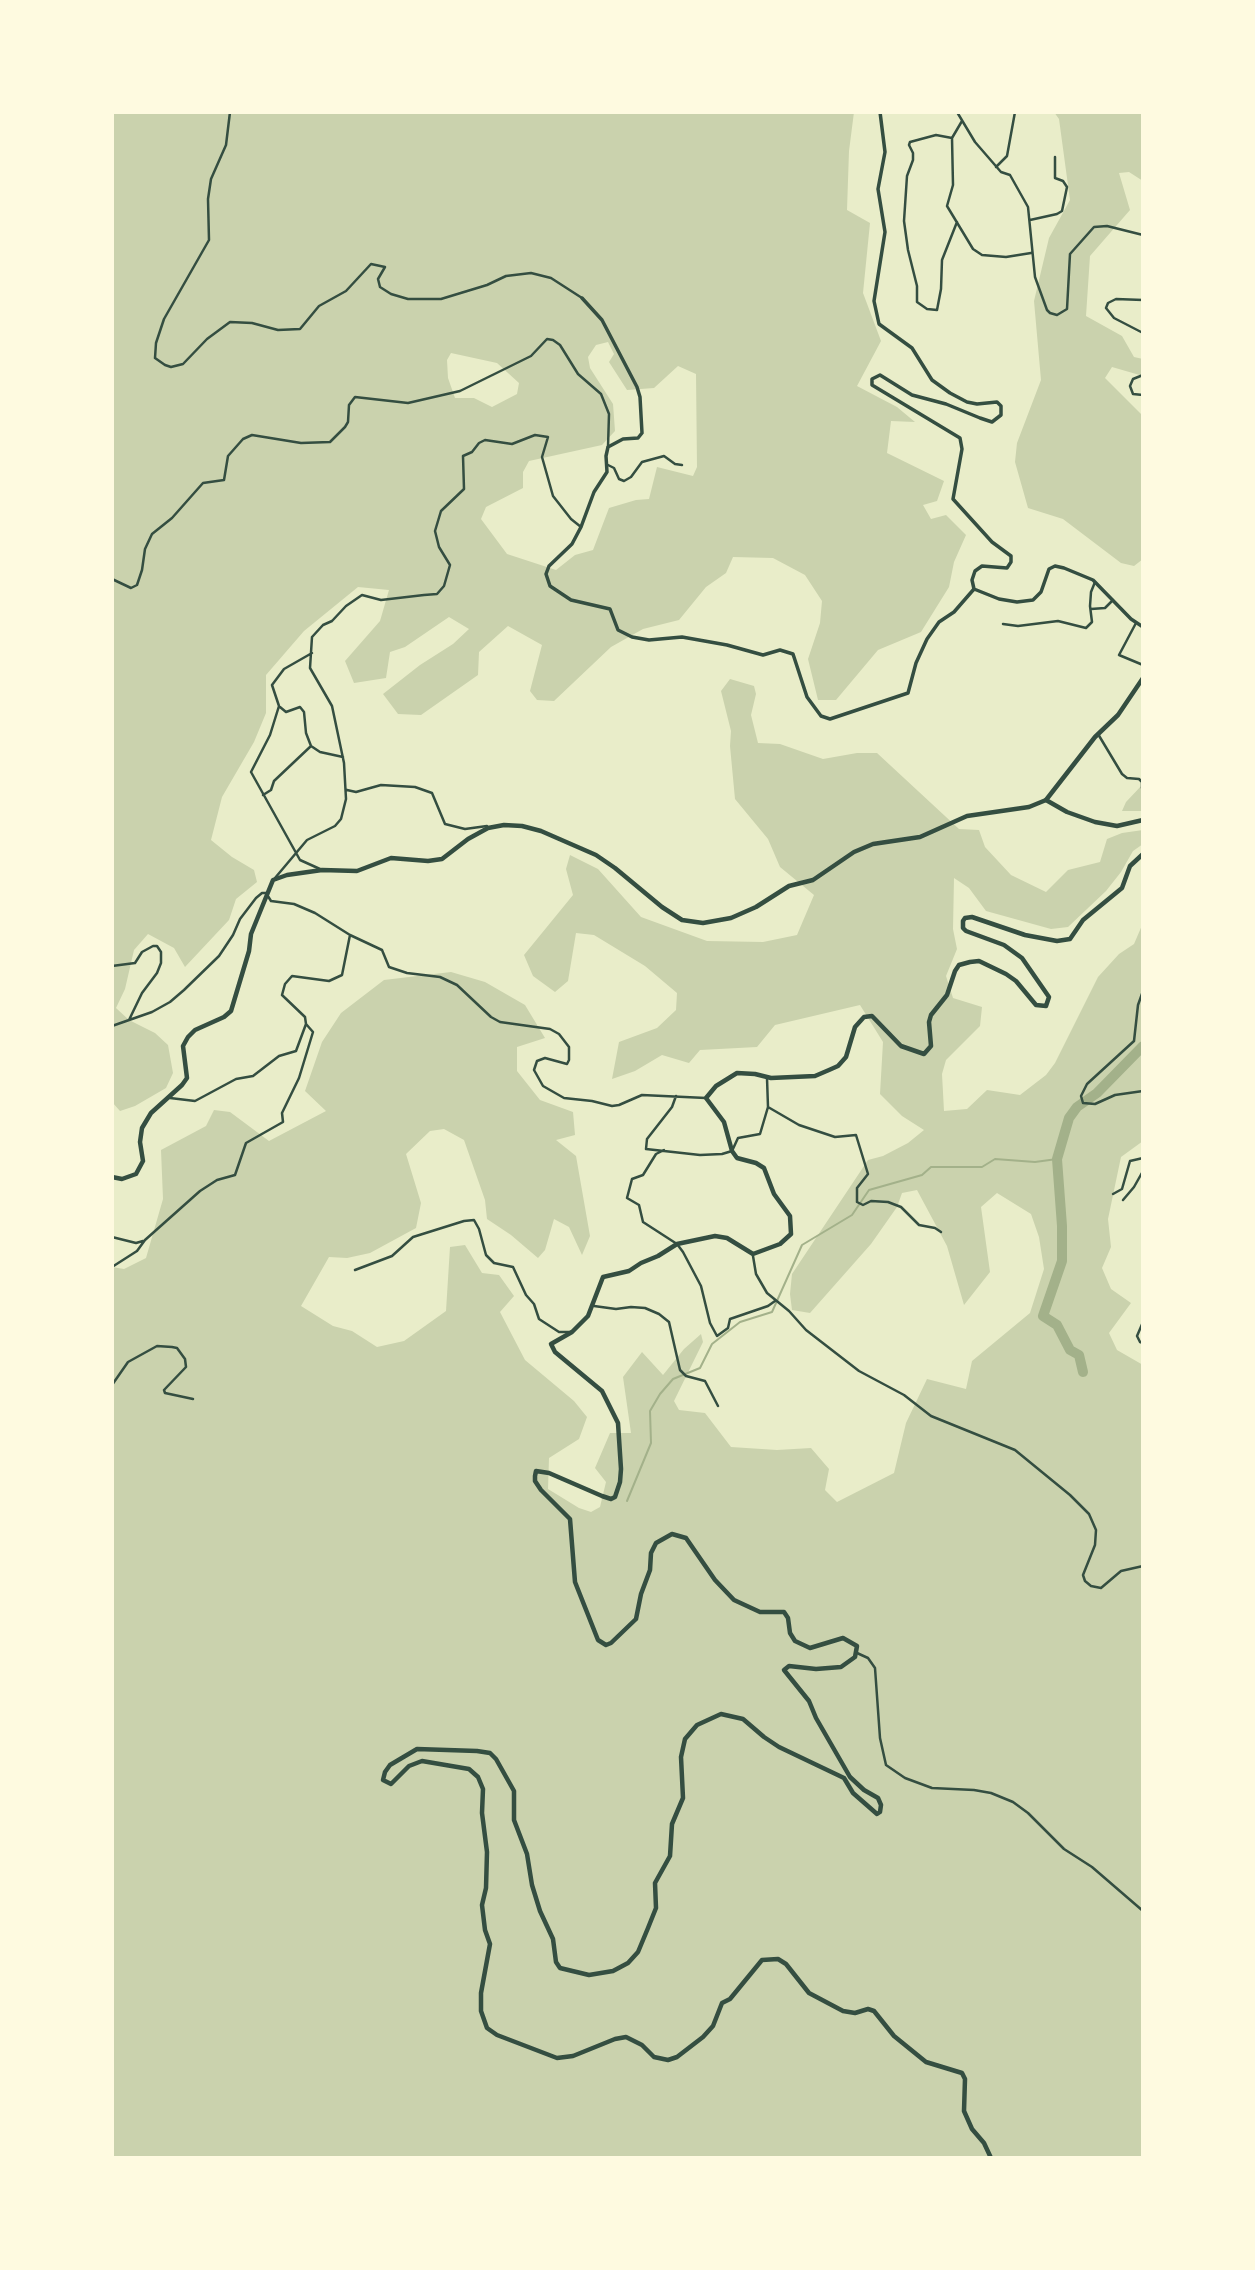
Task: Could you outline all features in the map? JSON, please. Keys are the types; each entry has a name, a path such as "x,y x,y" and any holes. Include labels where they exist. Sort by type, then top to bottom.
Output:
{"main road":[{"path":"112,1177 122,1179 136,1174 142,1161 142,1128 151,1113 187,1078 183,1046 188,1037 195,1030 231,1011 249,951 251,934 273,880 322,870 357,871 391,858 428,861 442,859 488,828 522,826 575,844 615,868 681,920 703,923 731,918 756,907 789,886 813,880 854,852 873,844 920,837 967,816 1029,807 1046,800 1098,734 1118,715 1143,678"},
{"path":"1046,800 1067,812 1095,822 1117,825 1143,820"},
{"path":"991,2158 964,2111 965,2079 962,2073 926,2063 894,2036 874,2011 843,2011 817,1998 801,1985 786,1964 778,1959 762,1960 722,2004 713,2026 703,2037 677,2057 668,2060 654,2057 642,2045 626,2037 573,2056 557,2057 497,2035 487,2028 481,2011 481,1993 490,1944 482,1905 486,1888 487,1852 482,1813 483,1789 478,1777 470,1769 422,1761 410,1766 391,1784 383,1780 390,1765 417,1749 443,1752 465,1750 490,1754 503,1769 514,1791 514,1820 527,1854 540,1911 553,1939 556,1962 560,1968 582,1974 613,1971 628,1964 638,1952 656,1908 655,1883 670,1856 673,1824 683,1798 681,1758 685,1739 697,1726 721,1714 743,1719 779,1747 844,1778 853,1793 877,1814 880,1812 878,1798 850,1777 809,1701 783,1670 789,1666 816,1669 841,1667 851,1662 857,1653 857,1646 843,1638 810,1648 795,1641 784,1612 760,1612 734,1600 710,1573 689,1541 676,1534 665,1536 653,1547 650,1570 635,1622 611,1643 606,1645 598,1640 575,1582 570,1519 535,1481 536,1471 542,1471 611,1499 618,1492 621,1469 618,1423 611,1405 594,1382 552,1348 551,1344 572,1332 588,1316 603,1277 629,1271 677,1244 715,1236 727,1238 753,1254 786,1240 792,1228 790,1216 774,1195 764,1168 737,1158 732,1151 724,1122 706,1098 716,1086 731,1075 744,1073 767,1077 815,1076 838,1066 846,1057 855,1027 863,1017 872,1016 901,1046 924,1054 931,1046 929,1022 932,1015 947,995 955,971 964,963 979,961 1006,974 1016,981 1036,1005 1046,1006 1049,997 1022,958 1004,945 966,931 962,922 965,918 972,917 1025,935 1057,941 1070,939 1083,920 1122,888 1130,866 1143,854"}],"street":[{"path":"230,112 226,145 211,179 208,199 209,240 164,319 156,343 155,358 171,367 184,365 207,339 230,322 252,323 278,330 300,329 319,306 346,291 371,264 385,267 378,279 380,287 391,294 408,299 441,299 487,285 506,276 531,273 551,278 582,298 602,320 637,387 642,433 638,438 623,439 608,447"},
{"path":"880,112 885,152 878,189 885,232 874,301 878,324 912,348 932,380 950,393 977,404 997,402 1001,406 1000,418 992,422 946,404 912,395 880,374 872,379 872,385 878,390 889,394 960,438 962,449 954,499 984,534 1011,556 1012,562 1007,568 978,568 972,580 974,589"},
{"path":"957,112 975,142 996,167 1010,175 1028,207 1035,277 1047,310 1057,315 1067,309 1070,254 1094,227 1107,226 1143,235"},
{"path":"996,167 1007,156 1015,112"},
{"path":"962,121 952,138 953,185 947,206 973,249 982,256 1006,257 1031,253"},
{"path":"952,138 936,135 911,142 909,145 913,160 907,176 904,221 917,302 927,309 937,310 942,289 942,260 957,222"},
{"path":"1028,220 1062,211 1067,187 1055,177 1055,157"},
{"path":"1143,300 1116,299 1108,303 1107,308 1114,318 1143,333"},
{"path":"112,579 131,589 137,585 145,549 152,534 173,518 203,484 224,480 228,456 243,439 252,435 301,443 330,442 348,422 349,405 355,397 408,403 460,391 531,356 547,339 560,345 578,374 601,394 609,414 607,472 594,492 572,544 549,566 547,581 558,593 571,600 610,609 618,629 632,637 649,640 682,637 763,655 780,650 793,654 807,697 821,716 830,719 908,693 916,663 927,639 939,622 954,612 974,589"},
{"path":"1143,375 1133,379 1130,386 1133,394 1143,396"},
{"path":"273,880 307,840 335,826 341,819 347,790 332,706 310,668 312,637 323,625 332,621 346,606 362,595 381,600 437,594 444,586 450,565 439,547 435,531 441,511 464,489 463,456 472,452 479,443 495,440 512,443 535,435 548,437 542,457 553,496 581,527"},
{"path":"607,464 614,468 619,479 624,481 631,477 642,462 664,456 675,464 682,465"},
{"path":"974,589 999,599 1017,602 1032,600 1041,592 1049,569 1055,566 1095,582 1143,627"},
{"path":"1003,624 1026,625 1058,621 1086,628 1092,622 1091,592 1095,582"},
{"path":"1091,609 1105,608 1113,600"},
{"path":"1136,623 1119,655 1143,665"},
{"path":"312,653 284,669 272,685 279,706 286,712 300,707 304,712 306,733 311,746 320,752 343,757"},
{"path":"279,706 271,735 251,772 296,855 300,860 322,870"},
{"path":"1098,734 1118,763 1122,774 1127,778 1139,779 1142,788"},
{"path":"263,795 271,790 274,781 311,746"},
{"path":"347,790 356,792 381,785 427,790 432,793 445,824 465,828 488,828"},
{"path":"112,1026 170,1002 184,990 219,956 240,919 256,898 266,893 271,901 294,904 315,913 350,935 382,950 389,967 407,973 440,977 457,985 500,1022 550,1029 559,1034 569,1046 567,1064 540,1059 534,1070 539,1082 555,1094 569,1100 592,1101 612,1106 642,1095 706,1098"},
{"path":"169,1098 195,1101 236,1079 253,1076 279,1056 296,1051 306,1024 305,1017 282,995 285,984 292,976 329,981 342,975 350,935"},
{"path":"112,967 135,962 142,952 153,946 157,946 161,952 162,963 157,974 142,993 129,1020"},
{"path":"1143,991 1138,1005 1134,1041 1087,1084 1081,1096 1083,1103 1095,1104 1115,1095 1143,1091"},
{"path":"112,1267 134,1254 145,1240 200,1191 217,1180 235,1175 246,1143 283,1122 282,1113 299,1078 313,1038 313,1032 306,1024"},
{"path":"676,1096 672,1107 647,1139 646,1149 700,1155 722,1154 732,1151 738,1138 760,1134 768,1107 767,1077"},
{"path":"768,1107 799,1125 835,1137 856,1135 868,1174 857,1188 857,1202 863,1205 871,1201 888,1202 901,1207 919,1225 934,1228 940,1233"},
{"path":"664,1150 656,1154 643,1174 632,1179 626,1194 629,1200 639,1205 643,1222 677,1244 701,1286 710,1323 717,1336 728,1328 730,1319 768,1306 776,1300"},
{"path":"1113,1194 1122,1189 1130,1161 1143,1158"},
{"path":"1123,1200 1134,1188 1143,1171"},
{"path":"355,1270 392,1256 413,1237 474,1220 486,1255 494,1263 513,1267 526,1295 534,1304 539,1319 559,1332 572,1332"},
{"path":"112,1237 136,1242 145,1240"},
{"path":"753,1254 756,1274 763,1287 807,1329 859,1371 904,1395 931,1416 1015,1450 1070,1495 1089,1514 1096,1530 1095,1545 1083,1575 1091,1586 1101,1588 1121,1571 1143,1566"},
{"path":"594,1306 616,1309 645,1308 659,1314 670,1324 680,1370 686,1376 705,1381 718,1406"},
{"path":"1143,1322 1137,1336 1143,1343"},
{"path":"112,1385 128,1362 157,1346 172,1346 185,1359 186,1367 164,1390 165,1393 193,1399"},
{"path":"857,1653 868,1658 875,1668 880,1738 886,1765 905,1778 932,1788 982,1791 1013,1802 1065,1849 1083,1860 1143,1911"}],"green space":[{"path":"112,112 854,112 849,151 847,210 870,223 863,293 881,341 857,386 897,407 915,422 891,421 887,453 944,481 937,501 923,505 931,519 946,515 966,535 954,562 949,587 921,632 878,650 836,700 818,700 808,659 820,623 822,601 805,575 773,558 733,557 726,573 706,587 679,620 643,629 611,647 554,701 537,700 530,691 542,645 508,626 479,652 478,675 421,715 398,714 383,694 453,644 469,629 449,617 405,647 390,652 386,678 354,683 345,661 380,621 389,590 358,587 304,631 266,675 266,713 254,742 222,797 211,840 254,870 257,882 236,899 229,920 185,967 174,948 148,934 134,950 125,989 116,1008 129,1020 155,1033 168,1045 173,1073 166,1088 135,1106 120,1111 112,1102","holes":["608,342 614,354 609,362 627,390 654,388 678,366 696,374 697,467 693,476 657,467 649,499 609,508 593,550 575,555 556,570 507,554 481,519 486,507 523,488 523,472 529,461 602,445 615,431 613,404 590,368 588,357 596,345","451,353 497,363 519,383 517,394 492,407 474,398 455,398 448,378 447,360"]},
{"path":"1054,112 1143,112 1143,181 1129,172 1119,173 1130,210 1090,256 1086,316 1122,336 1134,357 1143,359 1143,376 1112,367 1105,378 1143,416 1143,559 1134,566 1121,563 1063,519 1028,508 1015,462 1017,443 1041,380 1034,301 1049,238 1070,200 1059,119"},
{"path":"730,679 754,686 756,694 751,715 758,743 780,744 823,759 857,753 877,753 959,829 979,830 985,847 1011,875 1046,892 1068,870 1100,862 1107,839 1122,833 1143,830 1143,844 1133,851 1106,891 1068,927 1051,929 986,911 969,888 954,878 953,929 957,949 946,976 953,998 982,1007 980,1026 946,1060 942,1074 944,1111 967,1109 987,1090 1020,1095 1046,1075 1055,1063 1098,977 1119,954 1134,944 1143,923 1143,1141 1121,1157 1108,1219 1111,1247 1102,1268 1111,1289 1131,1303 1109,1333 1117,1350 1143,1365 1143,2158 112,2158 112,1267 124,1269 146,1258 163,1199 161,1150 206,1126 214,1110 230,1112 269,1141 326,1111 305,1091 322,1042 341,1013 384,980 451,972 485,982 525,1005 545,1038 517,1047 517,1071 540,1100 573,1112 575,1135 556,1140 576,1156 590,1236 582,1255 569,1227 554,1219 545,1250 538,1258 487,1219 485,1200 464,1140 444,1129 430,1131 406,1154 421,1203 416,1228 370,1253 347,1258 329,1257 301,1306 333,1326 352,1331 377,1347 404,1341 446,1311 450,1247 465,1245 482,1273 499,1275 514,1296 500,1312 525,1360 574,1401 587,1417 579,1439 549,1458 548,1489 579,1508 591,1512 600,1507 606,1482 595,1468 610,1433 631,1433 623,1377 642,1352 663,1375 684,1349 701,1334 703,1342 674,1401 679,1410 705,1413 731,1447 777,1450 811,1448 829,1469 825,1490 837,1502 894,1473 906,1423 927,1379 966,1389 972,1361 1030,1313 1044,1269 1039,1237 1031,1214 997,1193 981,1207 990,1272 964,1305 947,1246 917,1190 902,1193 897,1207 871,1244 810,1313 792,1310 792,1274 868,1160 883,1156 908,1143 924,1130 902,1116 880,1094 883,1042 860,1005 775,1025 757,1047 700,1050 689,1063 662,1055 635,1071 612,1079 619,1042 657,1028 676,1010 677,993 645,966 594,935 576,933 568,981 555,992 533,976 524,955 573,895 566,869 570,855 598,869 641,917 707,941 763,942 797,935 814,895 780,867 768,839 735,799 731,731 721,691"},
{"path":"1143,784 1143,811 1122,811 1126,802"}],"waterway":[{"path":"1083,1372 1079,1355 1070,1350 1057,1325 1043,1316 1062,1261 1057,1159 1069,1118 1077,1107 1097,1093 1143,1046"},
{"path":"627,1501 651,1443 650,1411 660,1394 673,1379 700,1368 712,1344 740,1322 772,1312 802,1245 852,1215 869,1190 922,1175 931,1167 982,1167 995,1159 1035,1162 1057,1159"}]}
